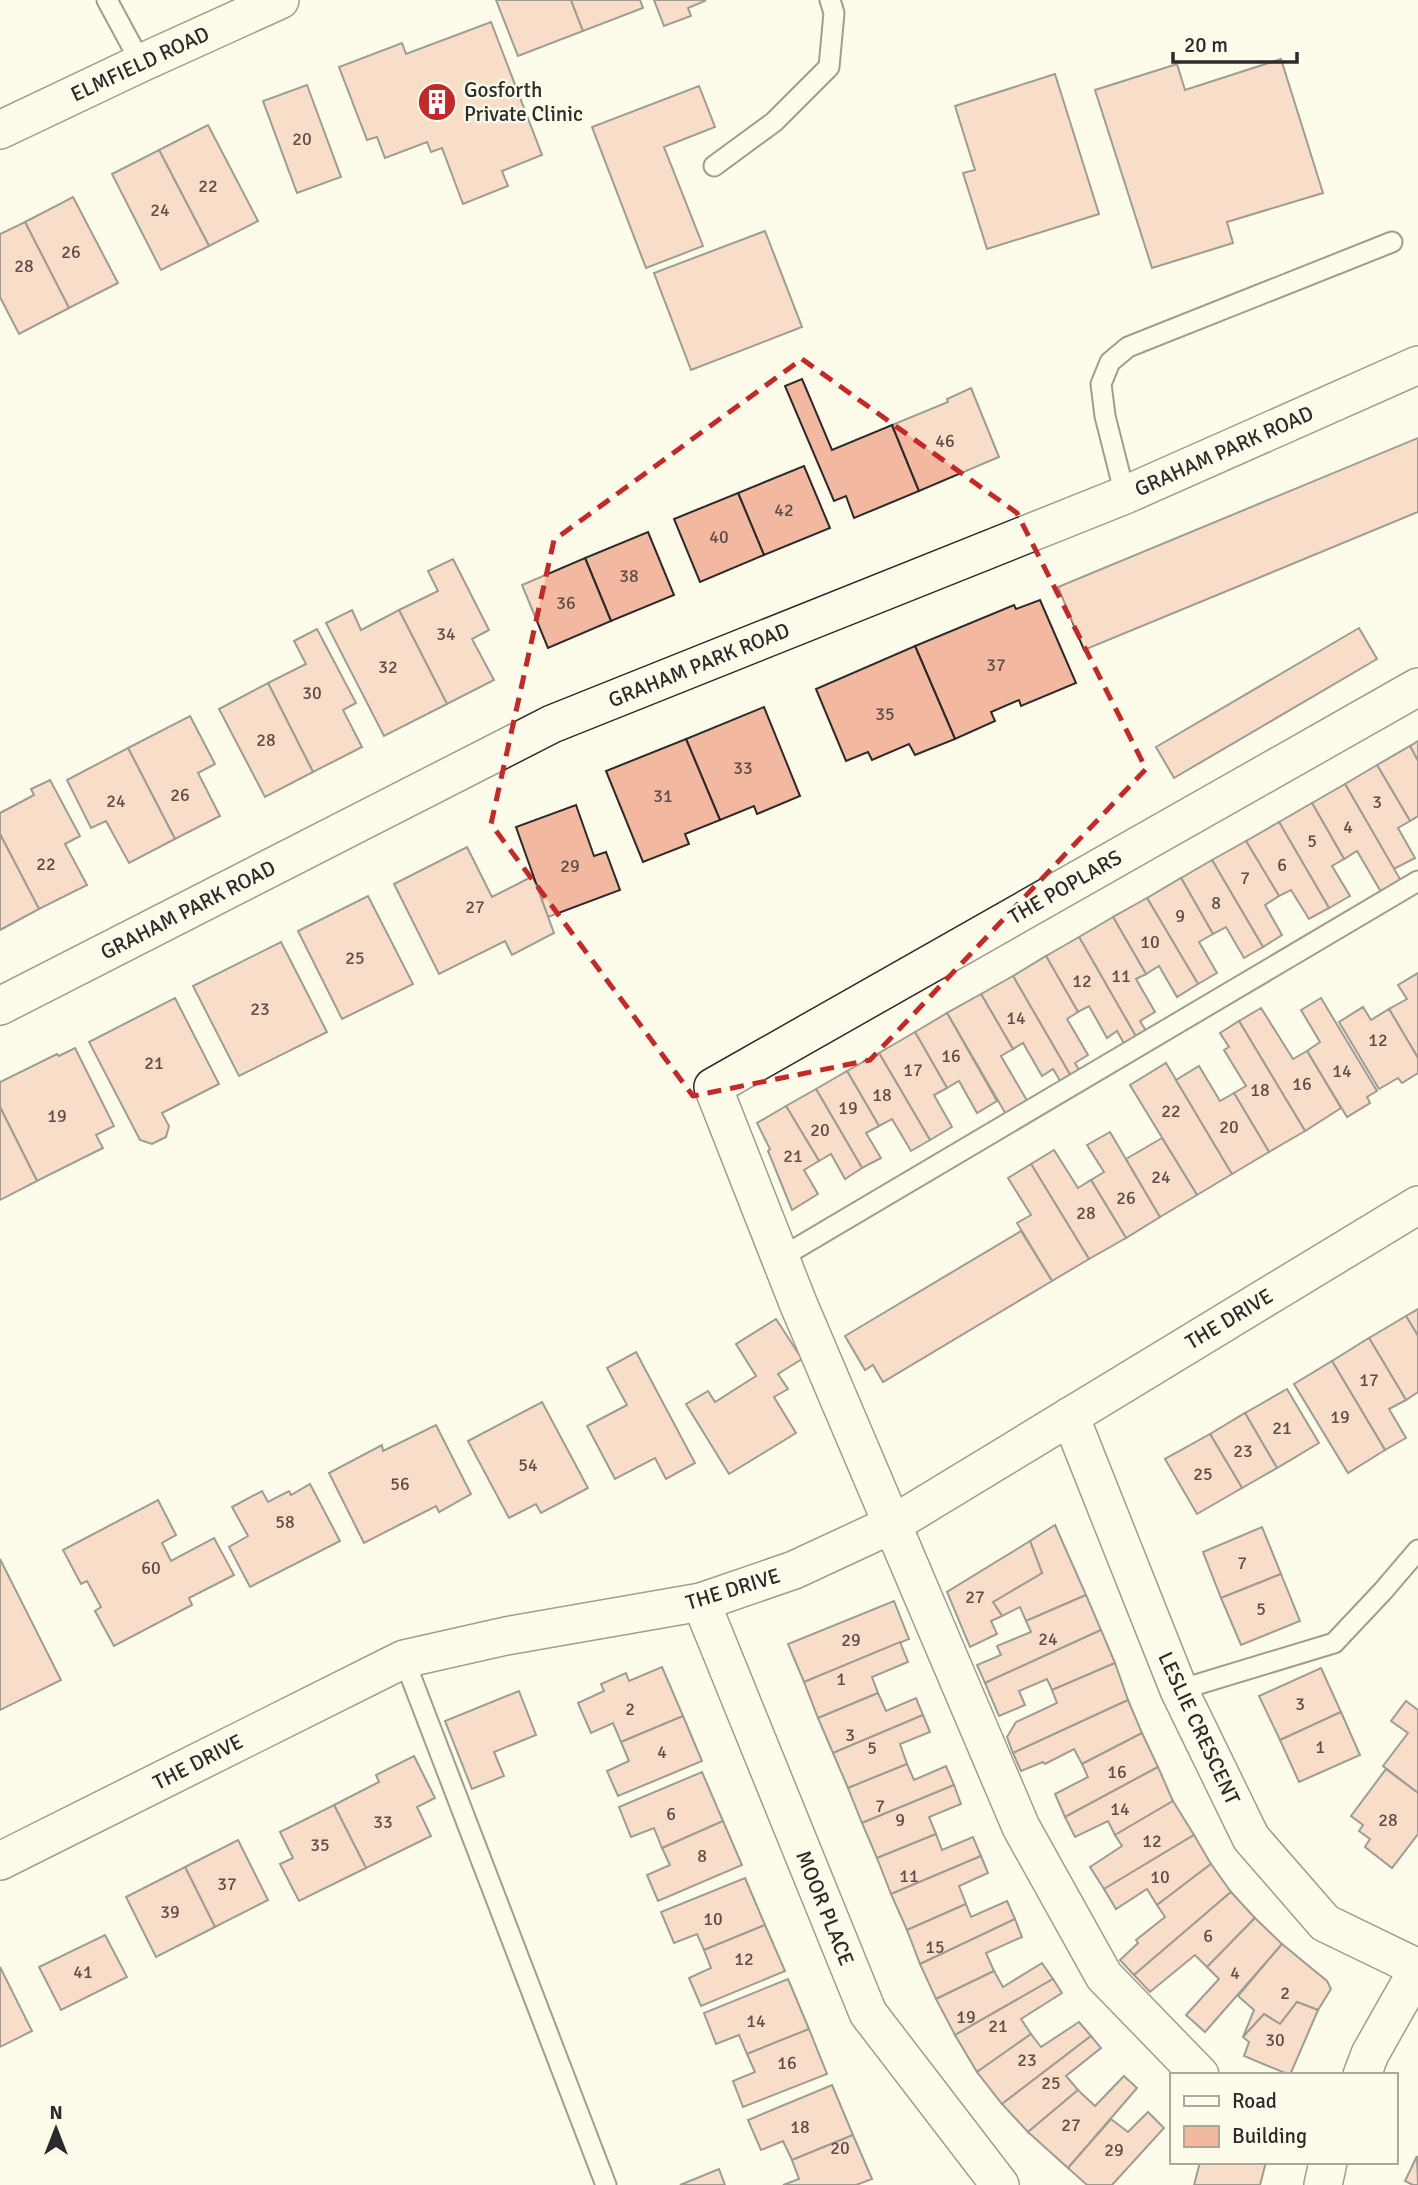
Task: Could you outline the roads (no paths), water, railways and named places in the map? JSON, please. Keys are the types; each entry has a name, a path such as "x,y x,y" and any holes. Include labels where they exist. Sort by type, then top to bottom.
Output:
{"street":[{"name":"ELMFIELD ROAD","path":"0,130 141,62 280,0"},
{"name":"GRAHAM PARK ROAD","path":"0,1006 552,724 1125,495 1418,365"},
{"name":"THE POPLARS","path":"780,1258 713,1087 1418,687"},
{"name":"THE DRIVE","path":"0,1861 404,1659 506,1636 701,1602 794,1570 893,1524 1418,1205"},
{"path":"780,1258 1021,1827 1104,1976 1198,2073"},
{"name":"LESLIE CRESCENT","path":"1070,1416 1179,1690 1251,1838 1325,1923 1418,1969"},
{"name":"MOOR PLACE","path":"701,1602 868,2013 1000,2185"},
{"path":"1363,2073 1370,2054 1418,1969"},
{"path":"1323,2185 1328,2164"}],"lane":[{"path":"107,0 141,62"},
{"path":"714,166 774,122 829,67 834,13 830,0"},
{"path":"1125,495 1105,416 1101,384 1110,362 1128,347 1392,242"},
{"path":"780,1258 1418,881"},
{"path":"1179,1690 1334,1643 1418,1550"},
{"path":"404,1659 607,2185"}],"place":[{"name":"Gosforth Private Clinic","path":"437,102"}]}
